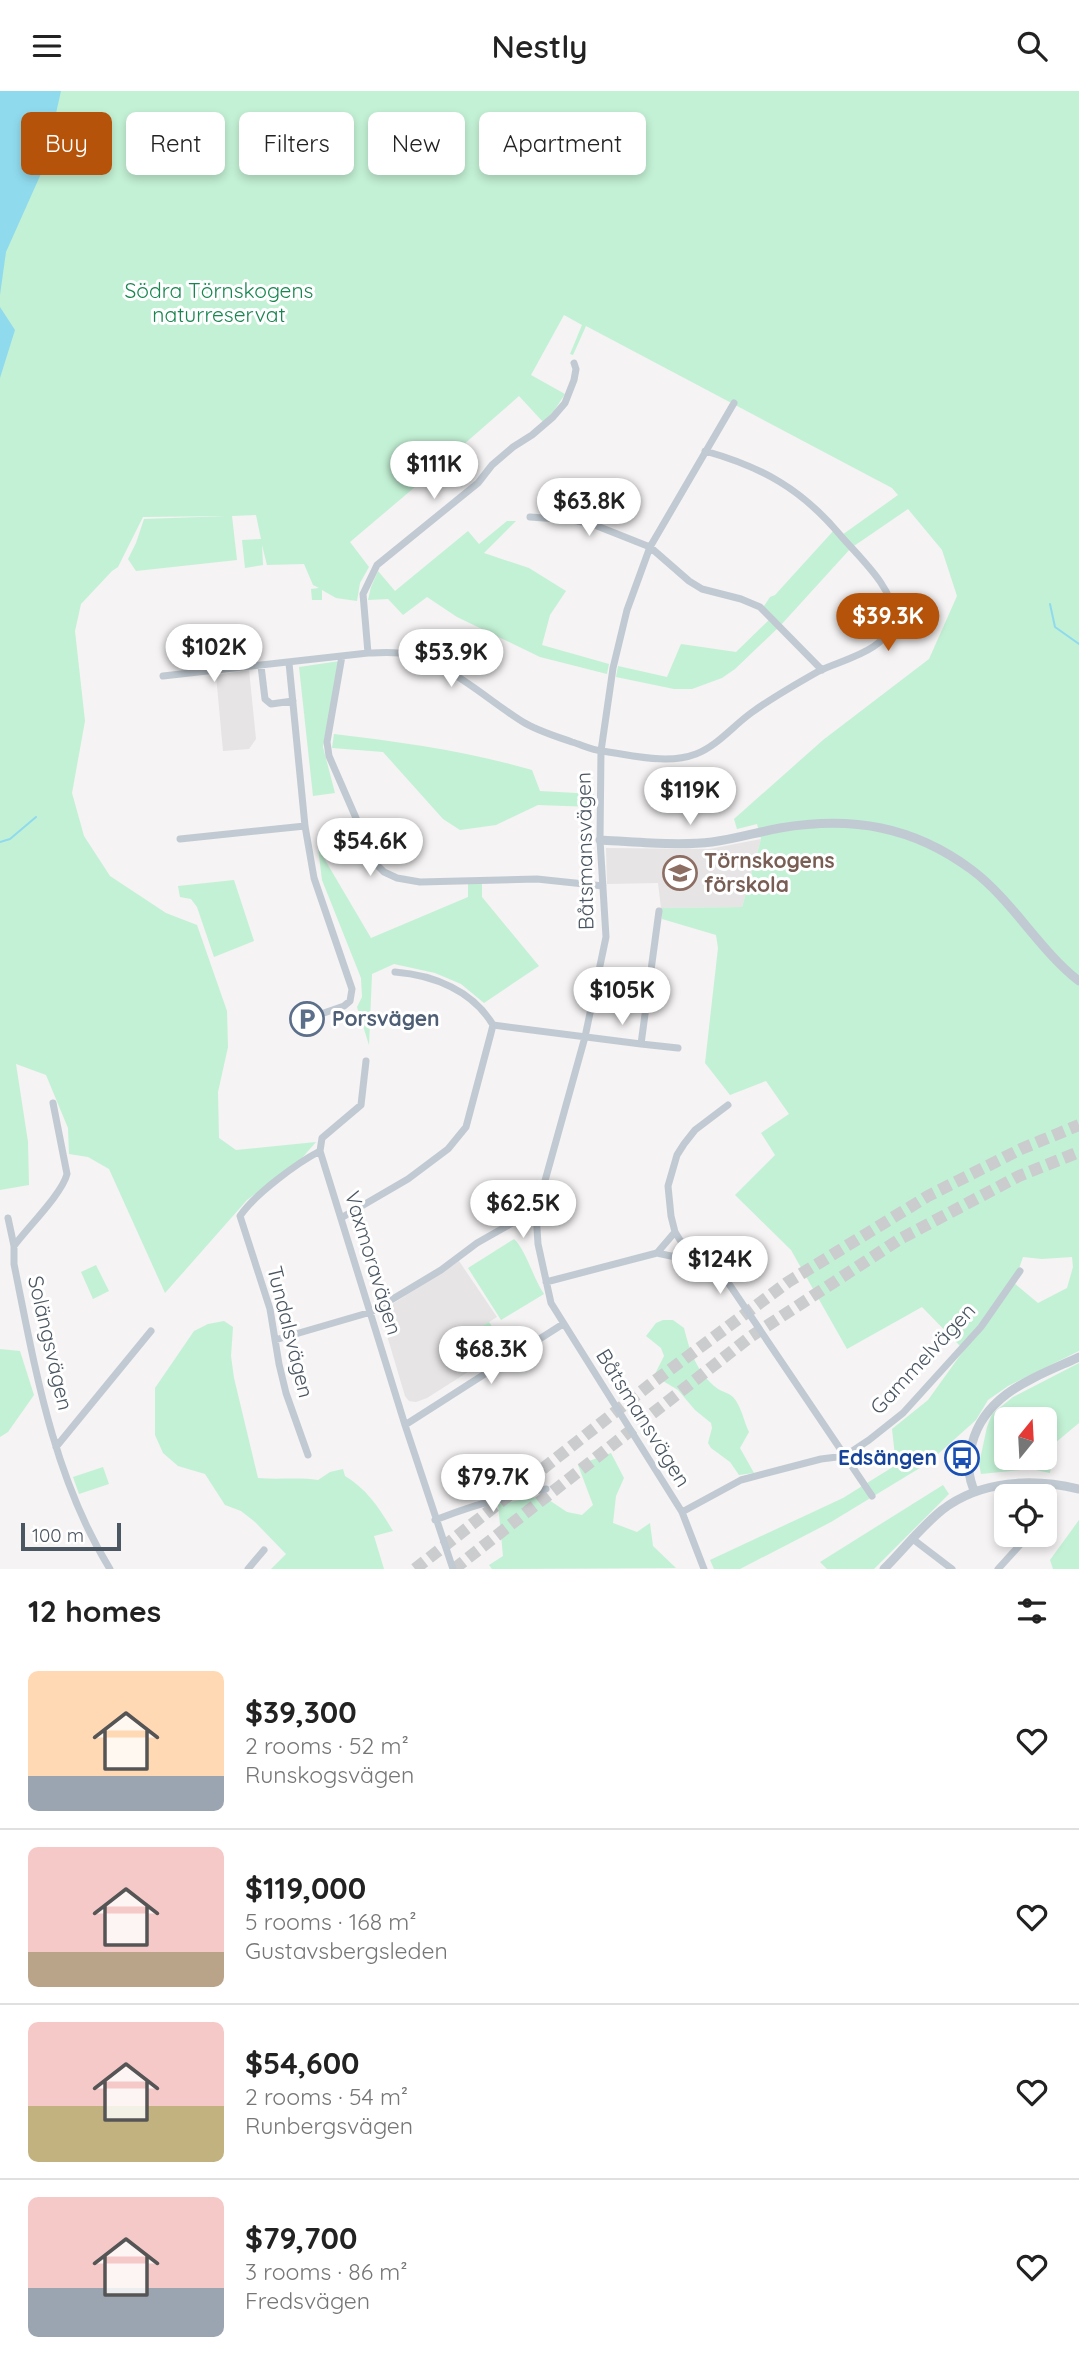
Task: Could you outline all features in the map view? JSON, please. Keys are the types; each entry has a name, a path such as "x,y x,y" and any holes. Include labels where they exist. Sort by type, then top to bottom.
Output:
{"street":[{"path":"368,653 363,594 377,565 478,483 492,465 552,417 565,403 576,369 574,363"},
{"name":"Båtsmansvägen","path":"704,1569 682,1512 551,1303 538,1244 536,1213 585,1037 606,937 600,840 600,751 627,610 650,547 734,403"},
{"path":"163,676 368,653 399,653 426,660 448,671 540,731 600,751 646,758 677,758 696,754 770,700 822,670 877,644 892,624 892,602 875,576 823,515 777,478 757,468 705,451"},
{"path":"530,517 592,524 650,547 702,589 760,607 822,670"},
{"path":"342,656 327,742 329,756 376,864 384,872 397,878 420,882 537,880 603,886"},
{"path":"289,663 305,826 314,878 352,989 350,1001 344,1006 298,1022"},
{"path":"261,666 267,702 271,704 293,701"},
{"path":"600,840 711,842 827,822 863,824 894,830 930,843 972,870 1079,981"},
{"path":"180,839 305,826"},
{"path":"641,1044 659,911"},
{"path":"341,1219 412,1177 448,1149 467,1127 493,1025 485,1011 464,993 412,973 395,972"},
{"path":"493,1025 678,1048"},
{"path":"320,1151 322,1138 361,1105 366,1061"},
{"path":"14,1246 66,1181 66,1167 53,1103"},
{"path":"696,1262 675,1232 668,1186 677,1155 695,1130 728,1105"},
{"name":"Vaxmoravägen","path":"320,1151 435,1520 453,1569"},
{"name":"Tundalsvägen","path":"308,1455 286,1393 270,1309 240,1216 282,1177 320,1151"},
{"path":"275,1340 371,1312 441,1271 477,1243 521,1218 536,1213"},
{"name":"Solängsvägen","path":"8,1218 14,1246 14,1264 36,1372 56,1447 91,1538 110,1569"},
{"path":"657,1252 675,1232"},
{"path":"546,1282 657,1252 712,1269 727,1281 872,1496"},
{"name":"Gammelvägen","path":"682,1512 741,1480 821,1459 845,1456 903,1413 981,1327 1020,1271"},
{"path":"405,1425 563,1324"},
{"name":"Solängsvägen","path":"56,1447 151,1331"},
{"path":"975,1492 970,1481 970,1453 973,1438 988,1410 1000,1398 1079,1357"},
{"path":"884,1569 942,1510 975,1492 1006,1484 1038,1482 1079,1489"},
{"path":"435,1520 510,1495 546,1489"},
{"path":"914,1539 952,1569"},
{"path":"998,1569 1018,1547"},
{"path":"248,1569 264,1550"}],"shaded area":[{"path":"249,670 256,739 249,749 223,751 216,675"},
{"name":"Törnskogens förskola","path":"761,839 742,907 661,908 658,883 607,884 606,848 709,849"},
{"path":"459,1261 497,1317 473,1332 490,1358 427,1398 416,1402 409,1401 405,1396 380,1312"}],"green space":[{"name":"Södra Törnskogens naturreservat","path":"23,91 1079,91 1079,1351 1008,1386 988,1400 976,1420 928,1463 831,1522 740,1569 714,1569 710,1560 843,1498 896,1465 892,1429 928,1400 964,1350 922,1307 847,1349 791,1250 735,1195 775,1155 761,1133 789,1114 766,1081 730,1095 705,1063 718,948 716,935 662,919 661,908 742,907 761,839 757,824 737,829 734,819 823,740 929,659 957,596 942,550 908,509 851,548 780,626 722,678 692,689 674,689 616,677 618,666 667,677 681,644 736,652 771,618 762,609 770,597 775,595 835,529 842,535 898,495 892,488 586,326 573,355 570,354 582,325 564,315 531,375 565,394 554,411 543,422 519,396 455,452 467,479 462,487 448,459 350,542 369,567 360,583 357,601 336,598 322,590 322,600 312,600 311,589 319,588 313,585 304,564 267,565 262,545 263,565 245,568 242,540 261,539 256,515 232,516 237,560 136,571 128,559 144,519 227,516 143,517 118,567 81,604 75,631 85,721 72,793 84,836 110,876 166,913 197,925 227,1011 228,1047 218,1092 219,1138 236,1150 316,1142 302,1158 247,1200 165,1293 109,1169 88,1157 69,1154 68,1128 46,1075 16,1064 28,1142 29,1185 0,1190 0,196","holes":["1023,1257 1072,1257 1073,1267 1067,1288 1038,1303 1014,1283"]},
{"path":"507,521 516,521 484,553 529,568 566,591 550,615 542,645 609,664 607,674 540,657 457,617 427,597 403,615 388,599 368,600 378,571 395,591 468,531 479,544"},
{"path":"340,661 323,747 335,793 313,796 299,667"},
{"path":"334,734 434,748 532,770 540,791 594,794 593,807 538,805 496,825 460,830 443,819 383,752 332,748"},
{"path":"318,848 371,938 468,897 468,883 482,883 482,897 539,966 484,1003 461,984 435,973 394,964 372,974 369,1045 357,1007 362,997 361,978 322,880"},
{"path":"234,880 254,941 214,957 197,907 191,899 180,897 178,886"},
{"path":"514,1239 544,1294 501,1320 468,1268"},
{"path":"96,1265 109,1291 93,1299 81,1272"},
{"path":"673,1320 684,1328 692,1354 705,1376 718,1389 736,1400 749,1432 740,1448 754,1473 739,1475 730,1462 711,1448 708,1443 711,1423 695,1410 678,1390 655,1374 664,1356 661,1348 646,1336 656,1323"},
{"path":"224,1321 233,1327 231,1356 234,1378 258,1478 318,1480 330,1472 343,1469 345,1476 372,1500 393,1531 374,1536 384,1569 271,1569 286,1554 255,1522 241,1511 225,1505 205,1474 178,1466 163,1453 155,1435 155,1388 194,1331 208,1324"},
{"path":"489,1322 509,1352 493,1363 472,1332"},
{"path":"0,1349 20,1351 34,1395 8,1432 0,1437"},
{"path":"1079,1363 1079,1423 1057,1441 1057,1407 1001,1407 1013,1397"},
{"path":"994,1412 994,1470 1021,1470 981,1474 979,1464"},
{"path":"611,1453 624,1478 616,1496 613,1523 637,1532 650,1523 653,1546 676,1568 492,1569 489,1565 503,1556 498,1504 543,1496 567,1512 582,1515 593,1505 578,1465"},
{"path":"103,1467 109,1484 79,1494 73,1477"},
{"path":"943,1485 949,1494 874,1569 827,1569 820,1562"},
{"path":"1079,1520 1079,1569 1053,1569 1050,1560"}],"water":[{"path":"0,91 61,91 56,112 21,112 21,175 40,175 6,252 0,295"},
{"path":"0,307 15,330 0,378"}],"waterway":[{"path":"1050,604 1055,627 1079,644"},
{"path":"0,842 10,839 36,817"}],"tunnel":[{"path":"415,1569 652,1383 788,1282 928,1196 1021,1149 1079,1125"},
{"path":"454,1569 750,1337 900,1239 1019,1176 1079,1152"}],"place":[{"name":"Törnskogens förskola","path":"680,873"},
{"name":"Porsvägen","path":"307,1019"},
{"name":"Edsängen","path":"962,1458"}]}
